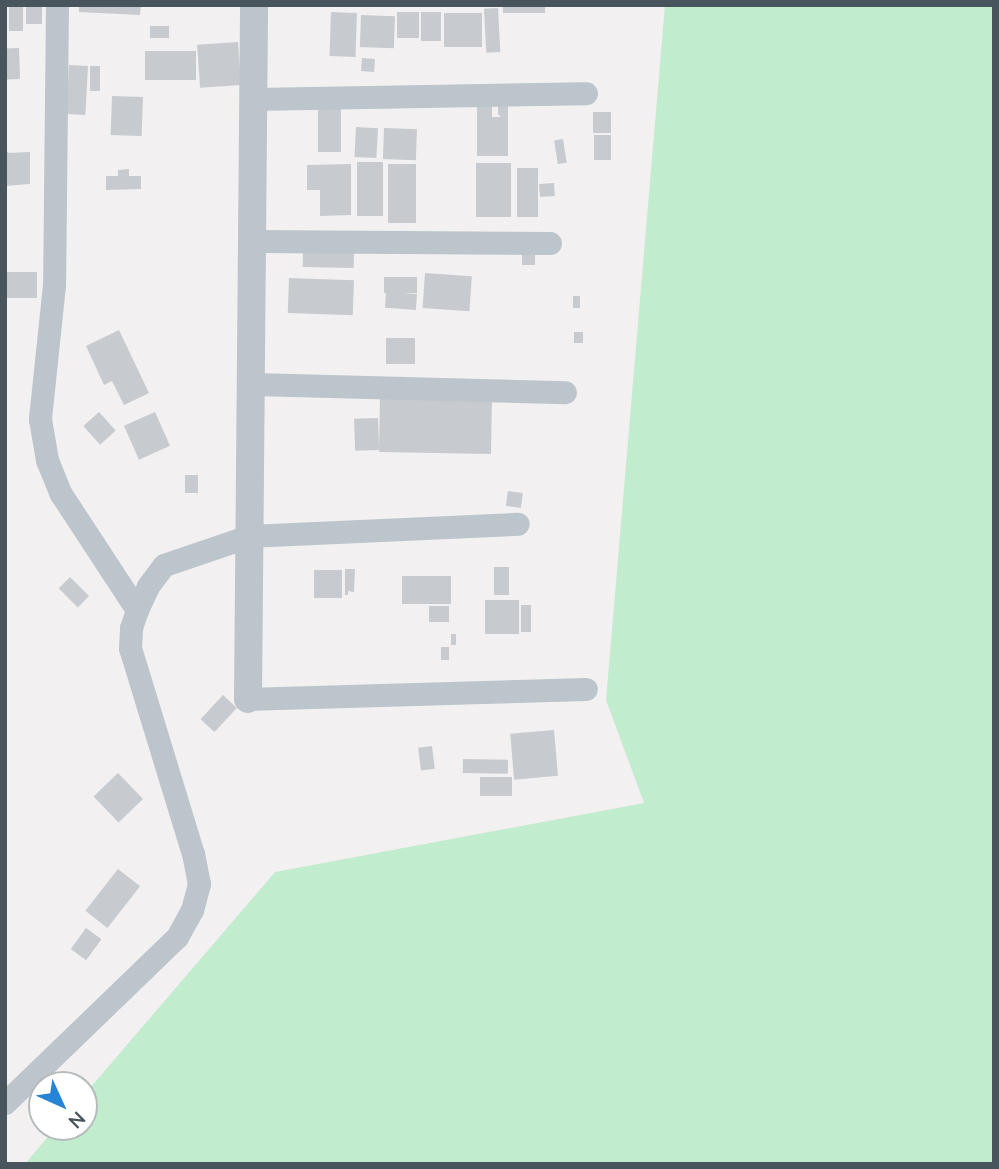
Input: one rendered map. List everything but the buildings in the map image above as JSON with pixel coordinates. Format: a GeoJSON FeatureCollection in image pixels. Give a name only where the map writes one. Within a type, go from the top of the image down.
{"type":"FeatureCollection","features":[{"type":"Feature","properties":{"kind":"street"},"geometry":{"type":"LineString","coordinates":[[57,5],[54,285],[40,419],[47,460],[61,494],[137,610]]}},
{"type":"Feature","properties":{"kind":"street"},"geometry":{"type":"LineString","coordinates":[[254,5],[248,699],[586,689]]}},
{"type":"Feature","properties":{"kind":"street"},"geometry":{"type":"LineString","coordinates":[[253,99],[586,93]]}},
{"type":"Feature","properties":{"kind":"street"},"geometry":{"type":"LineString","coordinates":[[252,241],[550,243]]}},
{"type":"Feature","properties":{"kind":"street"},"geometry":{"type":"LineString","coordinates":[[251,384],[565,392]]}},
{"type":"Feature","properties":{"kind":"street"},"geometry":{"type":"LineString","coordinates":[[5,1103],[177,937],[196,897],[199,884],[193,854],[130,648],[137,610],[148,586],[164,565],[249,536],[518,524]]}},
{"type":"Feature","properties":{"kind":"green space"},"geometry":{"type":"Polygon","coordinates":[[[665,5],[994,5],[994,1164],[25,1164],[44,1141],[98,1141],[98,1079],[275,872],[644,803],[606,700],[665,5]]]}}]}
